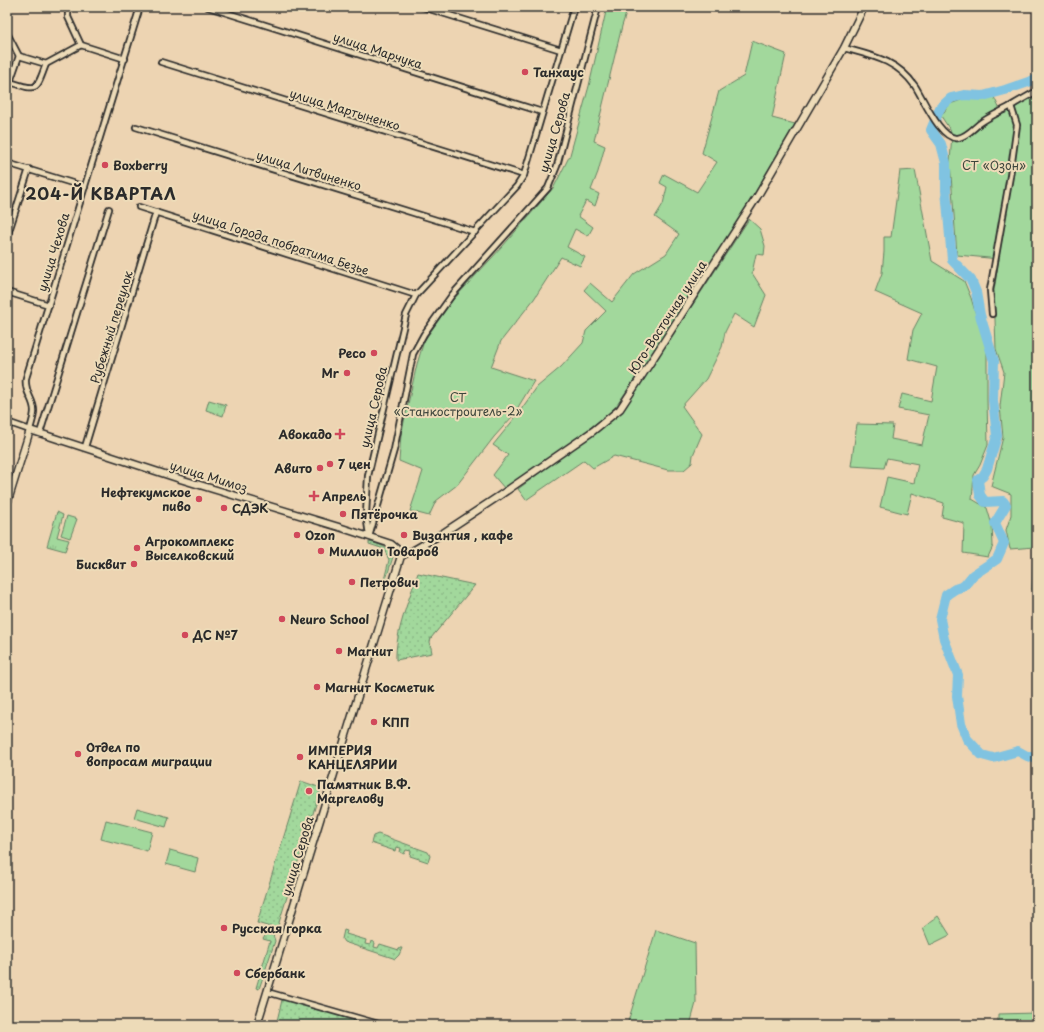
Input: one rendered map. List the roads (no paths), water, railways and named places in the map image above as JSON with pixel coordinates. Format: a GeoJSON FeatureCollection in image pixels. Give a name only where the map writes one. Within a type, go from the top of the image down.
{"type":"FeatureCollection","features":[{"type":"Feature","properties":{"kind":"street"},"geometry":{"type":"LineString","coordinates":[[68,7],[68,17],[81,45]]}},
{"type":"Feature","properties":{"kind":"street","name":"улица Чехова"},"geometry":{"type":"LineString","coordinates":[[7,504],[34,416],[34,410],[25,385],[26,378],[140,7]]}},
{"type":"Feature","properties":{"kind":"street","name":"улица Марчука"},"geometry":{"type":"LineString","coordinates":[[208,7],[542,112]]}},
{"type":"Feature","properties":{"kind":"street"},"geometry":{"type":"LineString","coordinates":[[423,7],[561,50]]}},
{"type":"Feature","properties":{"kind":"street","name":"улица Серова"},"geometry":{"type":"LineString","coordinates":[[369,537],[366,515],[368,476],[406,314],[416,295],[517,186],[524,175],[574,7]]}},
{"type":"Feature","properties":{"kind":"street","name":"улица Серова"},"geometry":{"type":"LineString","coordinates":[[369,537],[394,450],[413,354],[424,334],[452,295],[548,188],[557,166],[598,7]]}},
{"type":"Feature","properties":{"kind":"street","name":"Юго-Восточная улица"},"geometry":{"type":"LineString","coordinates":[[401,556],[431,540],[493,500],[593,431],[620,409],[757,197],[844,48],[864,7]]}},
{"type":"Feature","properties":{"kind":"street"},"geometry":{"type":"LineString","coordinates":[[7,33],[19,56],[46,64]]}},
{"type":"Feature","properties":{"kind":"street"},"geometry":{"type":"LineString","coordinates":[[19,56],[9,83],[28,88],[37,86],[40,82],[46,64],[81,45],[125,59]]}},
{"type":"Feature","properties":{"kind":"street"},"geometry":{"type":"LineString","coordinates":[[844,48],[883,59],[899,69],[914,85],[945,133],[953,137],[959,138],[965,135],[983,120],[1037,91]]}},
{"type":"Feature","properties":{"kind":"street","name":"улица Мартыненко"},"geometry":{"type":"LineString","coordinates":[[161,62],[524,175]]}},
{"type":"Feature","properties":{"kind":"street"},"geometry":{"type":"LineString","coordinates":[[992,314],[990,290],[1010,176],[1017,125],[1011,106]]}},
{"type":"Feature","properties":{"kind":"street","name":"улица Литвиненко"},"geometry":{"type":"LineString","coordinates":[[136,127],[475,232]]}},
{"type":"Feature","properties":{"kind":"street"},"geometry":{"type":"LineString","coordinates":[[7,163],[85,187]]}},
{"type":"Feature","properties":{"kind":"street"},"geometry":{"type":"LineString","coordinates":[[7,237],[28,169]]}},
{"type":"Feature","properties":{"kind":"street","name":"улица Города побратима Безье"},"geometry":{"type":"LineString","coordinates":[[139,207],[416,295]]}},
{"type":"Feature","properties":{"kind":"street"},"geometry":{"type":"LineString","coordinates":[[40,433],[109,209]]}},
{"type":"Feature","properties":{"kind":"street","name":"Рубежный переулок"},"geometry":{"type":"LineString","coordinates":[[85,448],[156,212]]}},
{"type":"Feature","properties":{"kind":"street"},"geometry":{"type":"LineString","coordinates":[[7,292],[49,305]]}},
{"type":"Feature","properties":{"kind":"street","name":"улица Мимоз"},"geometry":{"type":"LineString","coordinates":[[7,422],[180,479],[391,544],[397,549],[401,556]]}},
{"type":"Feature","properties":{"kind":"street","name":"улица Серова"},"geometry":{"type":"LineString","coordinates":[[257,1025],[401,556]]}},
{"type":"Feature","properties":{"kind":"street"},"geometry":{"type":"LineString","coordinates":[[267,992],[382,1025]]}},
{"type":"Feature","properties":{"kind":"waterway"},"geometry":{"type":"LineString","coordinates":[[1037,79],[983,96],[964,95],[951,98],[940,108],[931,130],[941,144],[946,163],[946,190],[952,260],[971,280],[976,292],[980,315],[994,361],[993,400],[997,436],[987,469],[983,476],[978,480],[980,495],[985,502],[1003,501],[1006,505],[995,523],[1004,543],[997,559],[973,575],[964,586],[955,589],[946,595],[940,619],[944,639],[958,675],[957,696],[961,724],[967,739],[982,755],[993,758],[1018,751],[1037,759]]}},
{"type":"Feature","properties":{"kind":"place","name":"Танхаус"},"geometry":{"type":"Point","coordinates":[525,72]}},
{"type":"Feature","properties":{"kind":"place","name":"Boxberry"},"geometry":{"type":"Point","coordinates":[105,165]}},
{"type":"Feature","properties":{"kind":"place","name":"Ресо"},"geometry":{"type":"Point","coordinates":[374,353]}},
{"type":"Feature","properties":{"kind":"place","name":"Mr"},"geometry":{"type":"Point","coordinates":[347,373]}},
{"type":"Feature","properties":{"kind":"place","name":"Авокадо"},"geometry":{"type":"Point","coordinates":[340,434]}},
{"type":"Feature","properties":{"kind":"place","name":"7 цен"},"geometry":{"type":"Point","coordinates":[330,464]}},
{"type":"Feature","properties":{"kind":"place","name":"Авито"},"geometry":{"type":"Point","coordinates":[320,468]}},
{"type":"Feature","properties":{"kind":"place","name":"Апрель"},"geometry":{"type":"Point","coordinates":[314,496]}},
{"type":"Feature","properties":{"kind":"place","name":"Нефтекумское пиво"},"geometry":{"type":"Point","coordinates":[199,499]}},
{"type":"Feature","properties":{"kind":"place","name":"СДЭК"},"geometry":{"type":"Point","coordinates":[224,508]}},
{"type":"Feature","properties":{"kind":"place","name":"Пятёрочка"},"geometry":{"type":"Point","coordinates":[343,514]}},
{"type":"Feature","properties":{"kind":"place","name":"Ozon"},"geometry":{"type":"Point","coordinates":[297,535]}},
{"type":"Feature","properties":{"kind":"place","name":"Византия , кафе"},"geometry":{"type":"Point","coordinates":[404,535]}},
{"type":"Feature","properties":{"kind":"place","name":"Агрокомплекс Выселковский"},"geometry":{"type":"Point","coordinates":[137,548]}},
{"type":"Feature","properties":{"kind":"place","name":"Миллион Товаров"},"geometry":{"type":"Point","coordinates":[321,551]}},
{"type":"Feature","properties":{"kind":"place","name":"Бисквит"},"geometry":{"type":"Point","coordinates":[134,564]}},
{"type":"Feature","properties":{"kind":"place","name":"Петрович"},"geometry":{"type":"Point","coordinates":[352,582]}},
{"type":"Feature","properties":{"kind":"place","name":"Neuro School"},"geometry":{"type":"Point","coordinates":[282,619]}},
{"type":"Feature","properties":{"kind":"place","name":"ДС №7"},"geometry":{"type":"Point","coordinates":[185,635]}},
{"type":"Feature","properties":{"kind":"place","name":"Магнит"},"geometry":{"type":"Point","coordinates":[339,651]}},
{"type":"Feature","properties":{"kind":"place","name":"Магнит Косметик"},"geometry":{"type":"Point","coordinates":[317,687]}},
{"type":"Feature","properties":{"kind":"place","name":"КПП"},"geometry":{"type":"Point","coordinates":[374,722]}},
{"type":"Feature","properties":{"kind":"place","name":"Отдел по вопросам миграции"},"geometry":{"type":"Point","coordinates":[78,754]}},
{"type":"Feature","properties":{"kind":"place","name":"ИМПЕРИЯ КАНЦЕЛЯРИИ"},"geometry":{"type":"Point","coordinates":[300,757]}},
{"type":"Feature","properties":{"kind":"place","name":"Памятник В.Ф. Маргелову"},"geometry":{"type":"Point","coordinates":[309,791]}},
{"type":"Feature","properties":{"kind":"place","name":"Русская горка"},"geometry":{"type":"Point","coordinates":[224,928]}},
{"type":"Feature","properties":{"kind":"place","name":"Сбербанк"},"geometry":{"type":"Point","coordinates":[237,973]}},
{"type":"Feature","properties":{"kind":"district","name":"204-Й КВАРТАЛ"},"geometry":{"type":"Point","coordinates":[101,193]}},
{"type":"Feature","properties":{"kind":"park label","name":"СТ «Озон»"},"geometry":{"type":"Point","coordinates":[994,165]}},
{"type":"Feature","properties":{"kind":"park label","name":"СТ «Станкостроитель-2»"},"geometry":{"type":"Point","coordinates":[458,404]}}]}
